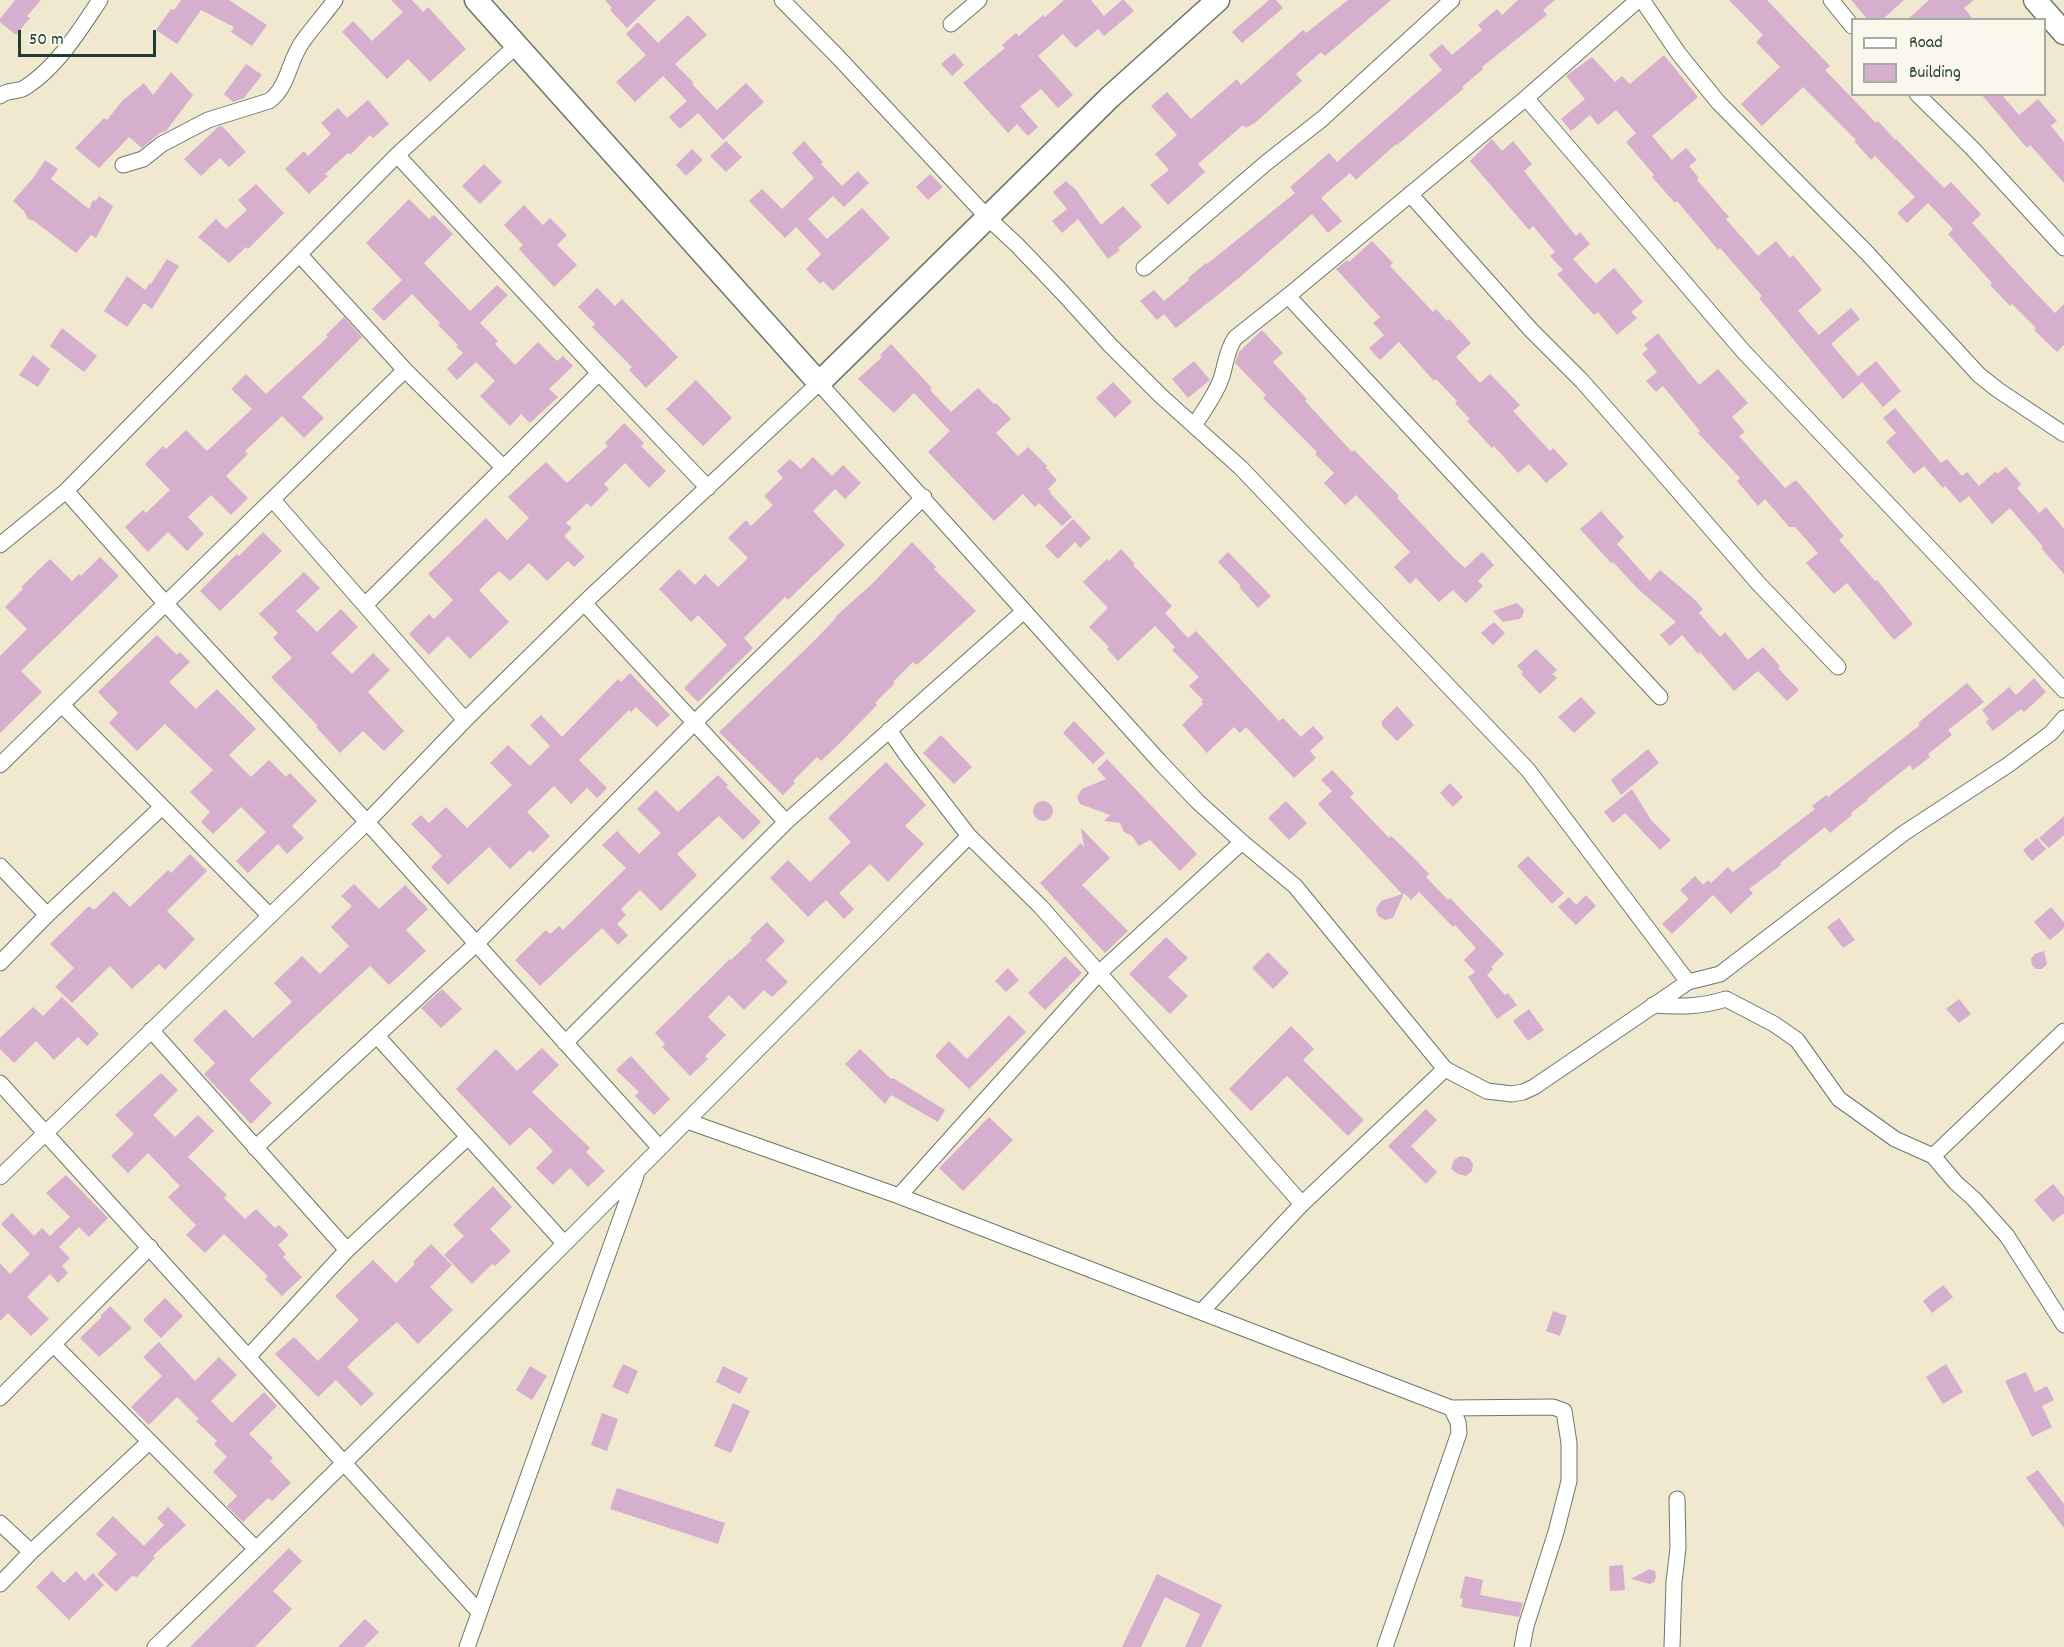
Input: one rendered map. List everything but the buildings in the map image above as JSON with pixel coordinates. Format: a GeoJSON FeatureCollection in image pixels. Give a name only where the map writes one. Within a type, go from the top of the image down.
{"type":"FeatureCollection","features":[{"type":"Feature","properties":{"kind":"street"},"geometry":{"type":"LineString","coordinates":[[0,96],[4,92],[25,89],[64,53],[100,0]]}},
{"type":"Feature","properties":{"kind":"street"},"geometry":{"type":"LineString","coordinates":[[123,165],[143,159],[162,144],[208,120],[269,101],[277,96],[284,84],[290,63],[302,41],[335,0]]}},
{"type":"Feature","properties":{"kind":"street"},"geometry":{"type":"LineString","coordinates":[[476,0],[1160,762],[1197,801],[1294,886],[1445,1069],[1487,1091],[1503,1094],[1523,1092],[1534,1087],[1688,982],[1720,974],[1904,833],[2008,765],[2051,733],[2064,718]]}},
{"type":"Feature","properties":{"kind":"street"},"geometry":{"type":"LineString","coordinates":[[782,0],[1110,345],[1240,468],[1528,770],[1688,982]]}},
{"type":"Feature","properties":{"kind":"street"},"geometry":{"type":"LineString","coordinates":[[951,24],[980,0]]}},
{"type":"Feature","properties":{"kind":"street"},"geometry":{"type":"LineString","coordinates":[[0,1177],[367,822],[465,720],[584,603],[819,382],[1110,97],[1218,0]]}},
{"type":"Feature","properties":{"kind":"street"},"geometry":{"type":"LineString","coordinates":[[1144,268],[1266,163],[1322,119],[1452,0]]}},
{"type":"Feature","properties":{"kind":"street"},"geometry":{"type":"LineString","coordinates":[[1194,426],[1215,391],[1229,347],[1235,338],[1526,98],[1638,0]]}},
{"type":"Feature","properties":{"kind":"street"},"geometry":{"type":"LineString","coordinates":[[1642,0],[1679,54],[1718,102],[1868,254],[1979,375],[2064,434]]}},
{"type":"Feature","properties":{"kind":"street"},"geometry":{"type":"LineString","coordinates":[[1831,0],[1851,25]]}},
{"type":"Feature","properties":{"kind":"street"},"geometry":{"type":"LineString","coordinates":[[2036,0],[2064,33]]}},
{"type":"Feature","properties":{"kind":"street"},"geometry":{"type":"LineString","coordinates":[[2,541],[66,491],[397,155],[516,46]]}},
{"type":"Feature","properties":{"kind":"street"},"geometry":{"type":"LineString","coordinates":[[1919,96],[1972,148],[2064,248]]}},
{"type":"Feature","properties":{"kind":"street"},"geometry":{"type":"LineString","coordinates":[[1526,98],[1743,351],[2064,690]]}},
{"type":"Feature","properties":{"kind":"street"},"geometry":{"type":"LineString","coordinates":[[397,155],[598,373],[708,488]]}},
{"type":"Feature","properties":{"kind":"street"},"geometry":{"type":"LineString","coordinates":[[1410,194],[1531,330],[1597,398],[1765,591],[1838,667]]}},
{"type":"Feature","properties":{"kind":"street"},"geometry":{"type":"LineString","coordinates":[[299,254],[405,370],[504,468]]}},
{"type":"Feature","properties":{"kind":"street"},"geometry":{"type":"LineString","coordinates":[[1288,296],[1660,697]]}},
{"type":"Feature","properties":{"kind":"street"},"geometry":{"type":"LineString","coordinates":[[0,765],[405,370]]}},
{"type":"Feature","properties":{"kind":"street"},"geometry":{"type":"LineString","coordinates":[[365,605],[598,373]]}},
{"type":"Feature","properties":{"kind":"street"},"geometry":{"type":"LineString","coordinates":[[66,491],[660,1148]]}},
{"type":"Feature","properties":{"kind":"street"},"geometry":{"type":"LineString","coordinates":[[255,1148],[476,944],[694,723],[924,497]]}},
{"type":"Feature","properties":{"kind":"street"},"geometry":{"type":"LineString","coordinates":[[273,500],[465,720]]}},
{"type":"Feature","properties":{"kind":"street"},"geometry":{"type":"LineString","coordinates":[[584,603],[786,822]]}},
{"type":"Feature","properties":{"kind":"street"},"geometry":{"type":"LineString","coordinates":[[565,1043],[786,822],[1023,612]]}},
{"type":"Feature","properties":{"kind":"street"},"geometry":{"type":"LineString","coordinates":[[62,705],[270,916]]}},
{"type":"Feature","properties":{"kind":"street"},"geometry":{"type":"LineString","coordinates":[[889,730],[969,836],[1041,907],[1302,1204]]}},
{"type":"Feature","properties":{"kind":"street"},"geometry":{"type":"LineString","coordinates":[[0,963],[47,915],[162,807]]}},
{"type":"Feature","properties":{"kind":"street"},"geometry":{"type":"LineString","coordinates":[[155,1647],[638,1170],[969,836]]}},
{"type":"Feature","properties":{"kind":"street"},"geometry":{"type":"LineString","coordinates":[[898,1196],[1099,973],[1242,842]]}},
{"type":"Feature","properties":{"kind":"street"},"geometry":{"type":"LineString","coordinates":[[0,866],[47,915]]}},
{"type":"Feature","properties":{"kind":"street"},"geometry":{"type":"LineString","coordinates":[[1720,974],[1726,999]]}},
{"type":"Feature","properties":{"kind":"street"},"geometry":{"type":"LineString","coordinates":[[1653,1005],[1680,1008],[1705,1006],[1726,999],[1774,1024],[1797,1040],[1839,1099],[1895,1139],[1933,1156],[1956,1183],[1974,1198],[2007,1236],[2064,1325]]}},
{"type":"Feature","properties":{"kind":"street"},"geometry":{"type":"LineString","coordinates":[[151,1030],[347,1250]]}},
{"type":"Feature","properties":{"kind":"street"},"geometry":{"type":"LineString","coordinates":[[1933,1156],[2064,1030]]}},
{"type":"Feature","properties":{"kind":"street"},"geometry":{"type":"LineString","coordinates":[[377,1036],[564,1243]]}},
{"type":"Feature","properties":{"kind":"street"},"geometry":{"type":"LineString","coordinates":[[1202,1311],[1302,1204],[1445,1069]]}},
{"type":"Feature","properties":{"kind":"street"},"geometry":{"type":"LineString","coordinates":[[0,1083],[479,1612]]}},
{"type":"Feature","properties":{"kind":"street"},"geometry":{"type":"LineString","coordinates":[[687,1121],[898,1196],[1451,1408],[1553,1407],[1564,1411],[1569,1443],[1569,1481],[1556,1532],[1526,1626],[1522,1647]]}},
{"type":"Feature","properties":{"kind":"street"},"geometry":{"type":"LineString","coordinates":[[249,1356],[347,1250],[468,1137]]}},
{"type":"Feature","properties":{"kind":"street"},"geometry":{"type":"LineString","coordinates":[[466,1647],[638,1170]]}},
{"type":"Feature","properties":{"kind":"street"},"geometry":{"type":"LineString","coordinates":[[0,1398],[150,1247]]}},
{"type":"Feature","properties":{"kind":"street"},"geometry":{"type":"LineString","coordinates":[[54,1346],[256,1549]]}},
{"type":"Feature","properties":{"kind":"street"},"geometry":{"type":"LineString","coordinates":[[1385,1647],[1459,1432],[1458,1422],[1451,1408]]}},
{"type":"Feature","properties":{"kind":"street"},"geometry":{"type":"LineString","coordinates":[[0,1584],[149,1442]]}},
{"type":"Feature","properties":{"kind":"street"},"geometry":{"type":"LineString","coordinates":[[1672,1647],[1674,1582],[1678,1548],[1677,1499]]}},
{"type":"Feature","properties":{"kind":"street"},"geometry":{"type":"LineString","coordinates":[[0,1523],[31,1552]]}}]}
